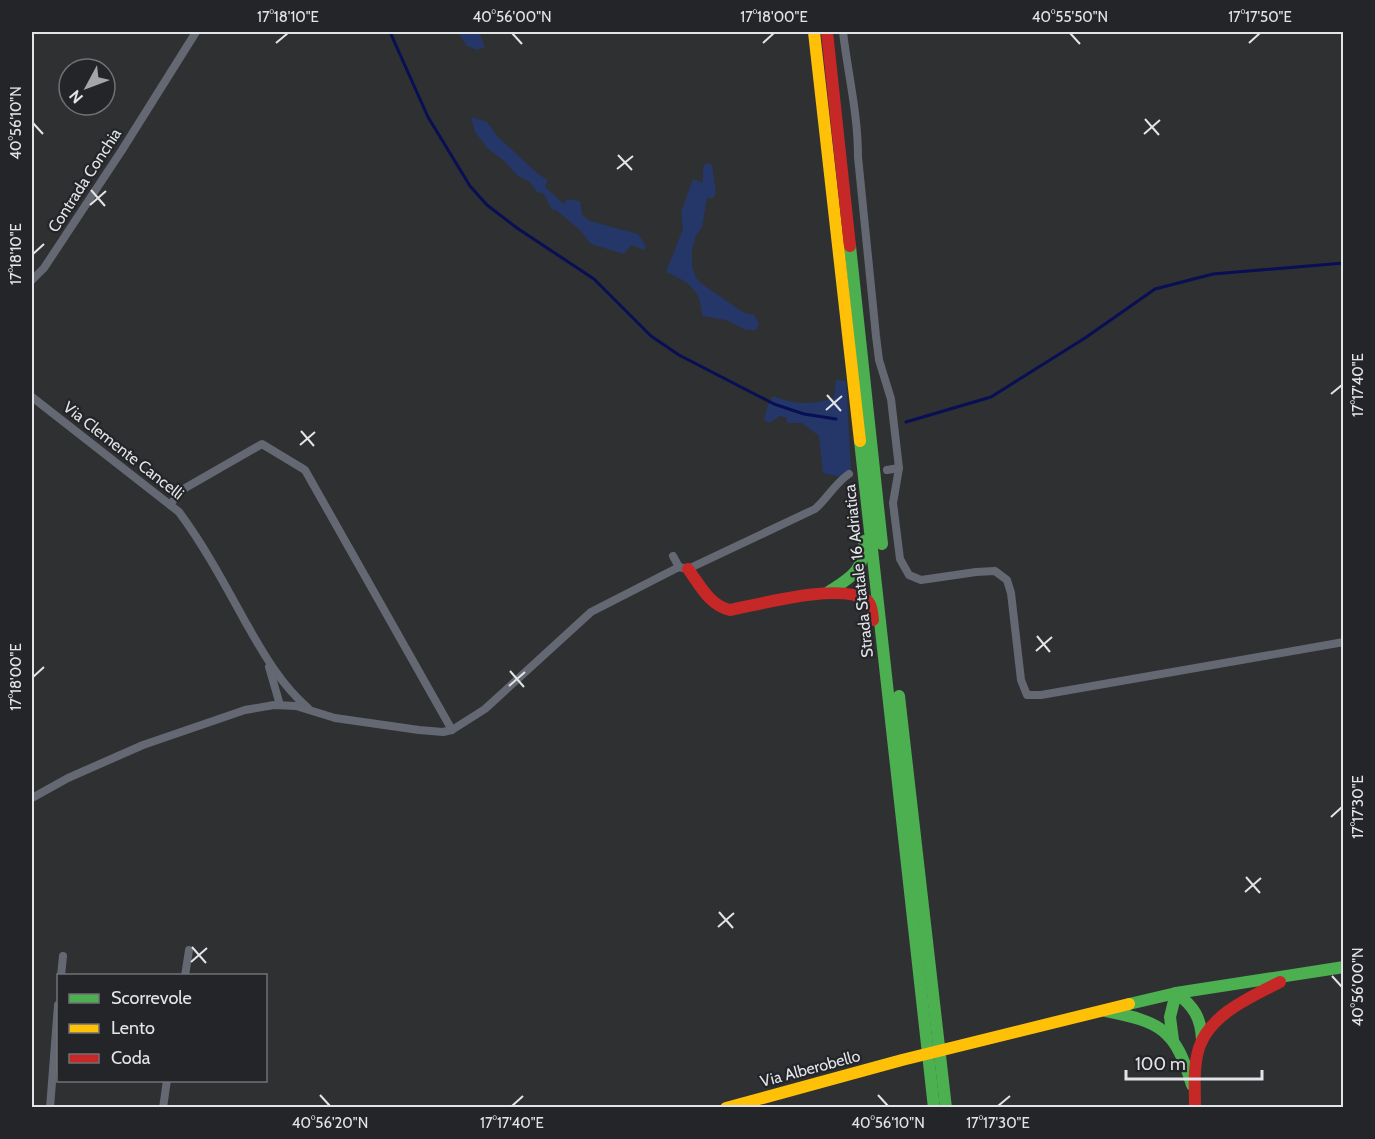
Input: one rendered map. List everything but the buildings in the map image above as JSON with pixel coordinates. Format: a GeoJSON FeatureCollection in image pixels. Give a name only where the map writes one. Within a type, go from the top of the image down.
{"type":"FeatureCollection","features":[{"type":"Feature","properties":{"kind":"main road","name":"Strada Statale 16 Adriatica"},"geometry":{"type":"LineString","coordinates":[[814,32],[934,1107]]}},
{"type":"Feature","properties":{"kind":"main road","name":"Strada Statale 16 Adriatica"},"geometry":{"type":"LineString","coordinates":[[827,32],[946,1107]]}},
{"type":"Feature","properties":{"kind":"main road"},"geometry":{"type":"LineString","coordinates":[[827,593],[848,579],[861,566],[865,555],[860,506],[865,478]]}},
{"type":"Feature","properties":{"kind":"main road"},"geometry":{"type":"LineString","coordinates":[[683,568],[714,604],[722,609],[730,610],[827,593],[865,598],[871,607],[880,691],[891,717]]}},
{"type":"Feature","properties":{"kind":"main road","name":"Via Alberobello"},"geometry":{"type":"LineString","coordinates":[[726,1107],[768,1102],[902,1060],[1176,993],[1344,967]]}},
{"type":"Feature","properties":{"kind":"main road"},"geometry":{"type":"LineString","coordinates":[[1202,1040],[1243,1000],[1291,976]]}},
{"type":"Feature","properties":{"kind":"main road"},"geometry":{"type":"LineString","coordinates":[[1195,1092],[1185,1062],[1173,1040],[1168,1020],[1176,993],[1189,1001],[1197,1011],[1201,1023],[1202,1040],[1196,1063],[1195,1107]]}},
{"type":"Feature","properties":{"kind":"main road"},"geometry":{"type":"LineString","coordinates":[[1105,1010],[1150,1022],[1173,1040]]}},
{"type":"Feature","properties":{"kind":"street","name":"Contrada Conchia"},"geometry":{"type":"LineString","coordinates":[[32,280],[44,268],[64,239],[196,32]]}},
{"type":"Feature","properties":{"kind":"street"},"geometry":{"type":"LineString","coordinates":[[843,32],[854,94],[858,157],[879,360],[891,399],[899,468],[893,503],[900,559],[909,575],[921,580],[995,571],[1007,580],[1011,593],[1020,680],[1027,695],[1041,695],[1344,642]]}},
{"type":"Feature","properties":{"kind":"street","name":"Via Clemente Cancelli"},"geometry":{"type":"LineString","coordinates":[[32,397],[179,512],[195,533],[264,655]]}},
{"type":"Feature","properties":{"kind":"street"},"geometry":{"type":"LineString","coordinates":[[170,505],[180,491],[262,444],[305,470],[452,730]]}},
{"type":"Feature","properties":{"kind":"street"},"geometry":{"type":"LineString","coordinates":[[887,470],[899,468]]}},
{"type":"Feature","properties":{"kind":"street"},"geometry":{"type":"LineString","coordinates":[[32,798],[68,778],[143,745],[245,710],[266,706],[297,706],[334,718],[419,730],[443,732],[452,730],[485,709],[591,612],[815,509],[826,500],[841,479],[849,474]]}},
{"type":"Feature","properties":{"kind":"street"},"geometry":{"type":"LineString","coordinates":[[673,556],[683,568]]}},
{"type":"Feature","properties":{"kind":"street"},"geometry":{"type":"LineString","coordinates":[[264,655],[283,705]]}},
{"type":"Feature","properties":{"kind":"street"},"geometry":{"type":"LineString","coordinates":[[264,655],[286,685],[310,710]]}},
{"type":"Feature","properties":{"kind":"street"},"geometry":{"type":"LineString","coordinates":[[266,706],[271,698],[274,682]]}},
{"type":"Feature","properties":{"kind":"street"},"geometry":{"type":"LineString","coordinates":[[283,705],[288,700],[286,685]]}},
{"type":"Feature","properties":{"kind":"street"},"geometry":{"type":"LineString","coordinates":[[185,974],[189,950]]}},
{"type":"Feature","properties":{"kind":"street"},"geometry":{"type":"LineString","coordinates":[[61,974],[63,956]]}},
{"type":"Feature","properties":{"kind":"street"},"geometry":{"type":"LineString","coordinates":[[50,1107],[57,1018]]}},
{"type":"Feature","properties":{"kind":"street"},"geometry":{"type":"LineString","coordinates":[[163,1107],[167,1082]]}},
{"type":"Feature","properties":{"kind":"shaded area"},"geometry":{"type":"Polygon","coordinates":[[[458,32],[479,32],[485,47],[477,50],[467,46],[458,32]]]}},
{"type":"Feature","properties":{"kind":"shaded area"},"geometry":{"type":"Polygon","coordinates":[[[471,117],[487,122],[498,137],[538,174],[548,180],[545,187],[564,204],[567,199],[580,201],[582,215],[590,221],[638,234],[646,246],[644,250],[631,245],[624,254],[591,244],[579,229],[556,210],[552,210],[544,194],[537,192],[530,182],[518,176],[503,160],[488,149],[475,132],[471,117]]]}},
{"type":"Feature","properties":{"kind":"shaded area"},"geometry":{"type":"Polygon","coordinates":[[[707,163],[712,165],[716,193],[713,198],[707,198],[702,227],[692,249],[692,266],[696,278],[702,284],[744,313],[754,315],[759,323],[756,330],[746,330],[726,320],[702,316],[699,300],[692,288],[681,279],[666,272],[683,229],[681,212],[693,179],[703,183],[703,167],[707,163]]]}},
{"type":"Feature","properties":{"kind":"shaded area"},"geometry":{"type":"Polygon","coordinates":[[[836,380],[846,381],[851,471],[841,477],[823,473],[819,436],[802,423],[787,423],[787,418],[780,416],[769,423],[764,420],[773,396],[789,401],[811,403],[834,398],[836,380]]]}},
{"type":"Feature","properties":{"kind":"waterway"},"geometry":{"type":"LineString","coordinates":[[390,32],[428,117],[470,186],[487,205],[517,228],[594,279],[651,336],[679,355],[774,404],[804,414],[836,419]]}},
{"type":"Feature","properties":{"kind":"waterway"},"geometry":{"type":"LineString","coordinates":[[906,422],[991,397],[1085,338],[1155,289],[1213,274],[1344,263]]}},
{"type":"Feature","properties":{"kind":"traffic: fast"},"geometry":{"type":"LineString","coordinates":[[850,246],[882,544]]}},
{"type":"Feature","properties":{"kind":"traffic: fast"},"geometry":{"type":"LineString","coordinates":[[860,441],[934,1108]]}},
{"type":"Feature","properties":{"kind":"traffic: fast"},"geometry":{"type":"LineString","coordinates":[[827,593],[855,573],[862,560],[864,541]]}},
{"type":"Feature","properties":{"kind":"traffic: fast"},"geometry":{"type":"LineString","coordinates":[[899,696],[946,1108]]}},
{"type":"Feature","properties":{"kind":"traffic: fast"},"geometry":{"type":"LineString","coordinates":[[1129,1004],[1176,993],[1344,967]]}},
{"type":"Feature","properties":{"kind":"traffic: fast"},"geometry":{"type":"LineString","coordinates":[[1173,1040],[1170,1017],[1176,993],[1188,1003],[1195,1013],[1200,1025],[1202,1040]]}},
{"type":"Feature","properties":{"kind":"traffic: fast"},"geometry":{"type":"LineString","coordinates":[[1106,1011],[1140,1019],[1163,1031],[1179,1051],[1192,1085]]}},
{"type":"Feature","properties":{"kind":"traffic: slow"},"geometry":{"type":"LineString","coordinates":[[814,32],[860,441]]}},
{"type":"Feature","properties":{"kind":"traffic: slow"},"geometry":{"type":"LineString","coordinates":[[726,1108],[902,1060],[1129,1004]]}},
{"type":"Feature","properties":{"kind":"traffic: jam"},"geometry":{"type":"LineString","coordinates":[[827,32],[850,246]]}},
{"type":"Feature","properties":{"kind":"traffic: jam"},"geometry":{"type":"LineString","coordinates":[[688,569],[716,604],[730,610],[799,596],[837,593],[865,599],[872,611],[873,620]]}},
{"type":"Feature","properties":{"kind":"traffic: jam"},"geometry":{"type":"LineString","coordinates":[[1195,1108],[1196,1063],[1204,1036],[1212,1025],[1233,1008],[1280,982]]}}]}
